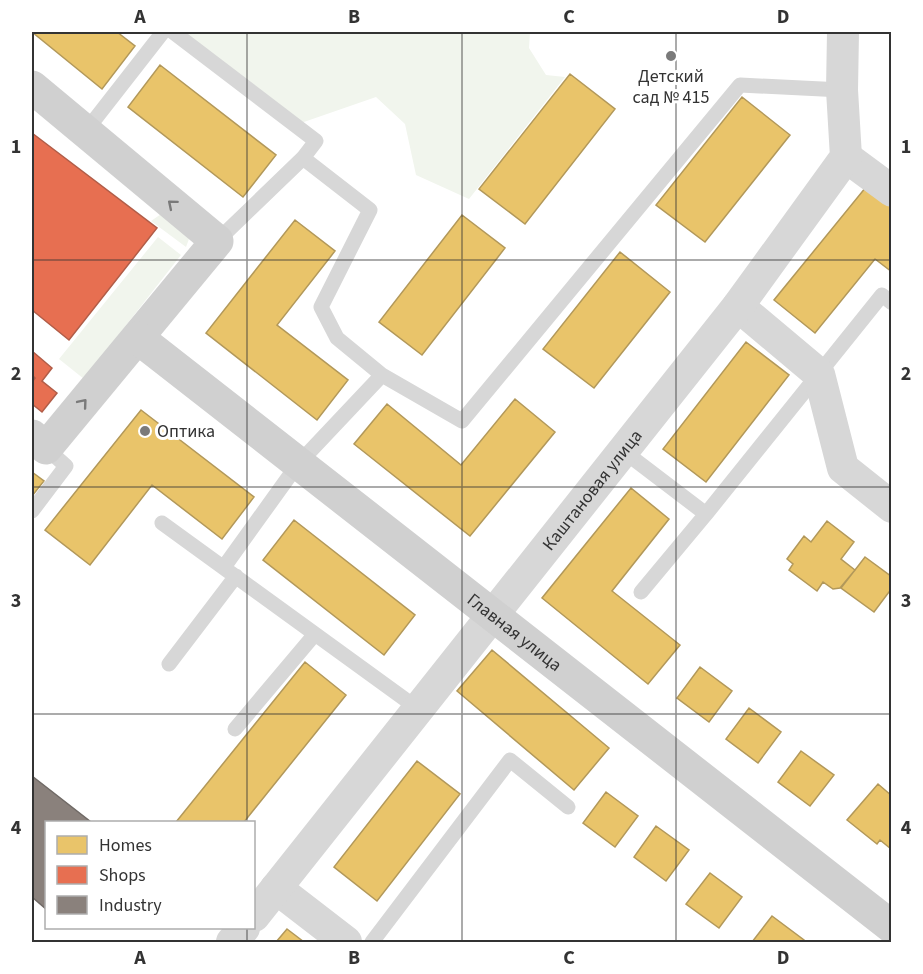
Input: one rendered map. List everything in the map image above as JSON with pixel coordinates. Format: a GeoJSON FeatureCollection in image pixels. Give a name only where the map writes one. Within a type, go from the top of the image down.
{"type":"FeatureCollection","features":[{"type":"Feature","properties":{"kind":"street"},"geometry":{"type":"LineString","coordinates":[[843,32],[842,90],[846,157],[891,191]]}},
{"type":"Feature","properties":{"kind":"street"},"geometry":{"type":"LineString","coordinates":[[32,87],[217,241],[138,338],[39,442]]}},
{"type":"Feature","properties":{"kind":"street","name":"Каштановая улица"},"geometry":{"type":"LineString","coordinates":[[255,915],[490,615],[738,306],[846,157]]}},
{"type":"Feature","properties":{"kind":"street"},"geometry":{"type":"LineString","coordinates":[[738,306],[819,374],[843,468],[891,507]]}},
{"type":"Feature","properties":{"kind":"street","name":"Главная улица"},"geometry":{"type":"LineString","coordinates":[[138,338],[891,927]]}},
{"type":"Feature","properties":{"kind":"street"},"geometry":{"type":"LineString","coordinates":[[276,888],[346,942]]}},
{"type":"Feature","properties":{"kind":"street"},"geometry":{"type":"LineString","coordinates":[[232,942],[242,929]]}},
{"type":"Feature","properties":{"kind":"lane"},"geometry":{"type":"LineString","coordinates":[[85,132],[163,32]]}},
{"type":"Feature","properties":{"kind":"lane"},"geometry":{"type":"LineString","coordinates":[[173,32],[316,141],[303,158],[217,241]]}},
{"type":"Feature","properties":{"kind":"lane"},"geometry":{"type":"LineString","coordinates":[[303,158],[370,210],[321,307],[337,338],[382,375],[462,421],[740,85],[842,90]]}},
{"type":"Feature","properties":{"kind":"lane"},"geometry":{"type":"LineString","coordinates":[[641,592],[882,295],[891,303]]}},
{"type":"Feature","properties":{"kind":"lane"},"geometry":{"type":"LineString","coordinates":[[169,664],[298,464],[382,375]]}},
{"type":"Feature","properties":{"kind":"lane"},"geometry":{"type":"LineString","coordinates":[[32,511],[66,466],[39,442]]}},
{"type":"Feature","properties":{"kind":"lane"},"geometry":{"type":"LineString","coordinates":[[622,450],[706,514]]}},
{"type":"Feature","properties":{"kind":"lane"},"geometry":{"type":"LineString","coordinates":[[162,522],[417,708]]}},
{"type":"Feature","properties":{"kind":"lane"},"geometry":{"type":"LineString","coordinates":[[235,729],[315,634]]}},
{"type":"Feature","properties":{"kind":"lane"},"geometry":{"type":"LineString","coordinates":[[372,942],[510,760],[568,807]]}},
{"type":"Feature","properties":{"kind":"shaded area"},"geometry":{"type":"Polygon","coordinates":[[[183,32],[530,32],[529,48],[546,75],[565,77],[469,199],[416,175],[405,124],[376,97],[301,123],[183,32]]]}},
{"type":"Feature","properties":{"kind":"shaded area"},"geometry":{"type":"Polygon","coordinates":[[[164,212],[189,239],[186,247],[151,221],[164,212]]]}},
{"type":"Feature","properties":{"kind":"shaded area"},"geometry":{"type":"Polygon","coordinates":[[[158,237],[181,255],[84,379],[59,359],[158,237]]]}},
{"type":"Feature","properties":{"kind":"building: Homes"},"geometry":{"type":"Polygon","coordinates":[[[32,32],[117,32],[135,46],[102,89],[32,32]]]}},
{"type":"Feature","properties":{"kind":"building: Homes"},"geometry":{"type":"Polygon","coordinates":[[[160,65],[276,155],[243,197],[128,107],[160,65]]]}},
{"type":"Feature","properties":{"kind":"building: Homes"},"geometry":{"type":"Polygon","coordinates":[[[570,74],[615,109],[525,224],[479,189],[570,74]]]}},
{"type":"Feature","properties":{"kind":"building: Homes"},"geometry":{"type":"Polygon","coordinates":[[[742,97],[790,135],[705,242],[656,205],[742,97]]]}},
{"type":"Feature","properties":{"kind":"building: Homes"},"geometry":{"type":"Polygon","coordinates":[[[866,187],[892,207],[892,272],[875,259],[815,333],[774,300],[866,187]]]}},
{"type":"Feature","properties":{"kind":"building: Homes"},"geometry":{"type":"Polygon","coordinates":[[[462,215],[505,248],[422,355],[379,322],[462,215]]]}},
{"type":"Feature","properties":{"kind":"building: Homes"},"geometry":{"type":"Polygon","coordinates":[[[295,220],[335,251],[277,325],[348,380],[317,420],[206,333],[295,220]]]}},
{"type":"Feature","properties":{"kind":"building: Homes"},"geometry":{"type":"Polygon","coordinates":[[[620,252],[670,292],[594,388],[543,349],[620,252]]]}},
{"type":"Feature","properties":{"kind":"building: Homes"},"geometry":{"type":"Polygon","coordinates":[[[746,342],[789,375],[706,482],[663,449],[746,342]]]}},
{"type":"Feature","properties":{"kind":"building: Homes"},"geometry":{"type":"Polygon","coordinates":[[[515,399],[555,432],[470,536],[354,444],[387,404],[461,465],[515,399]]]}},
{"type":"Feature","properties":{"kind":"building: Homes"},"geometry":{"type":"Polygon","coordinates":[[[141,410],[254,497],[222,539],[152,485],[90,565],[45,530],[141,410]]]}},
{"type":"Feature","properties":{"kind":"building: Homes"},"geometry":{"type":"Polygon","coordinates":[[[32,472],[44,481],[32,496],[32,472]]]}},
{"type":"Feature","properties":{"kind":"building: Homes"},"geometry":{"type":"Polygon","coordinates":[[[631,488],[669,519],[612,591],[680,645],[648,684],[542,598],[631,488]]]}},
{"type":"Feature","properties":{"kind":"building: Homes"},"geometry":{"type":"Polygon","coordinates":[[[294,520],[415,615],[384,655],[263,560],[294,520]]]}},
{"type":"Feature","properties":{"kind":"building: Homes"},"geometry":{"type":"Polygon","coordinates":[[[827,521],[854,542],[841,559],[855,570],[840,588],[833,589],[823,582],[817,591],[789,570],[793,564],[787,559],[804,536],[811,542],[827,521]]]}},
{"type":"Feature","properties":{"kind":"building: Homes"},"geometry":{"type":"Polygon","coordinates":[[[865,557],[892,577],[892,588],[874,612],[841,588],[865,557]]]}},
{"type":"Feature","properties":{"kind":"building: Homes"},"geometry":{"type":"Polygon","coordinates":[[[492,650],[609,748],[574,790],[457,691],[492,650]]]}},
{"type":"Feature","properties":{"kind":"building: Homes"},"geometry":{"type":"Polygon","coordinates":[[[305,662],[346,695],[245,821],[177,821],[305,662]]]}},
{"type":"Feature","properties":{"kind":"building: Homes"},"geometry":{"type":"Polygon","coordinates":[[[700,667],[732,691],[709,722],[677,698],[700,667]]]}},
{"type":"Feature","properties":{"kind":"building: Homes"},"geometry":{"type":"Polygon","coordinates":[[[749,708],[781,732],[758,763],[726,739],[749,708]]]}},
{"type":"Feature","properties":{"kind":"building: Homes"},"geometry":{"type":"Polygon","coordinates":[[[801,751],[834,775],[810,806],[778,782],[801,751]]]}},
{"type":"Feature","properties":{"kind":"building: Homes"},"geometry":{"type":"Polygon","coordinates":[[[417,761],[460,794],[377,901],[334,867],[417,761]]]}},
{"type":"Feature","properties":{"kind":"building: Homes"},"geometry":{"type":"Polygon","coordinates":[[[878,784],[892,796],[891,849],[880,840],[877,844],[847,820],[878,784]]]}},
{"type":"Feature","properties":{"kind":"building: Homes"},"geometry":{"type":"Polygon","coordinates":[[[606,792],[638,816],[615,847],[583,823],[606,792]]]}},
{"type":"Feature","properties":{"kind":"building: Homes"},"geometry":{"type":"Polygon","coordinates":[[[656,826],[689,850],[666,881],[634,857],[656,826]]]}},
{"type":"Feature","properties":{"kind":"building: Homes"},"geometry":{"type":"Polygon","coordinates":[[[710,873],[742,897],[719,928],[686,904],[710,873]]]}},
{"type":"Feature","properties":{"kind":"building: Homes"},"geometry":{"type":"Polygon","coordinates":[[[772,916],[804,940],[803,942],[752,942],[772,916]]]}},
{"type":"Feature","properties":{"kind":"building: Homes"},"geometry":{"type":"Polygon","coordinates":[[[287,929],[304,942],[276,942],[287,929]]]}},
{"type":"Feature","properties":{"kind":"building: Shops"},"geometry":{"type":"Polygon","coordinates":[[[32,133],[157,228],[69,340],[32,310],[32,133]]]}},
{"type":"Feature","properties":{"kind":"building: Shops"},"geometry":{"type":"Polygon","coordinates":[[[32,351],[52,368],[42,381],[57,393],[42,412],[32,404],[32,382],[35,378],[32,375],[32,351]]]}},
{"type":"Feature","properties":{"kind":"building: Industry"},"geometry":{"type":"Polygon","coordinates":[[[32,776],[90,821],[45,821],[45,908],[32,897],[32,776]]]}},
{"type":"Feature","properties":{"kind":"place","name":"Детский сад № 415"},"geometry":{"type":"Point","coordinates":[671,56]}},
{"type":"Feature","properties":{"kind":"place","name":"Оптика"},"geometry":{"type":"Point","coordinates":[145,431]}}]}
